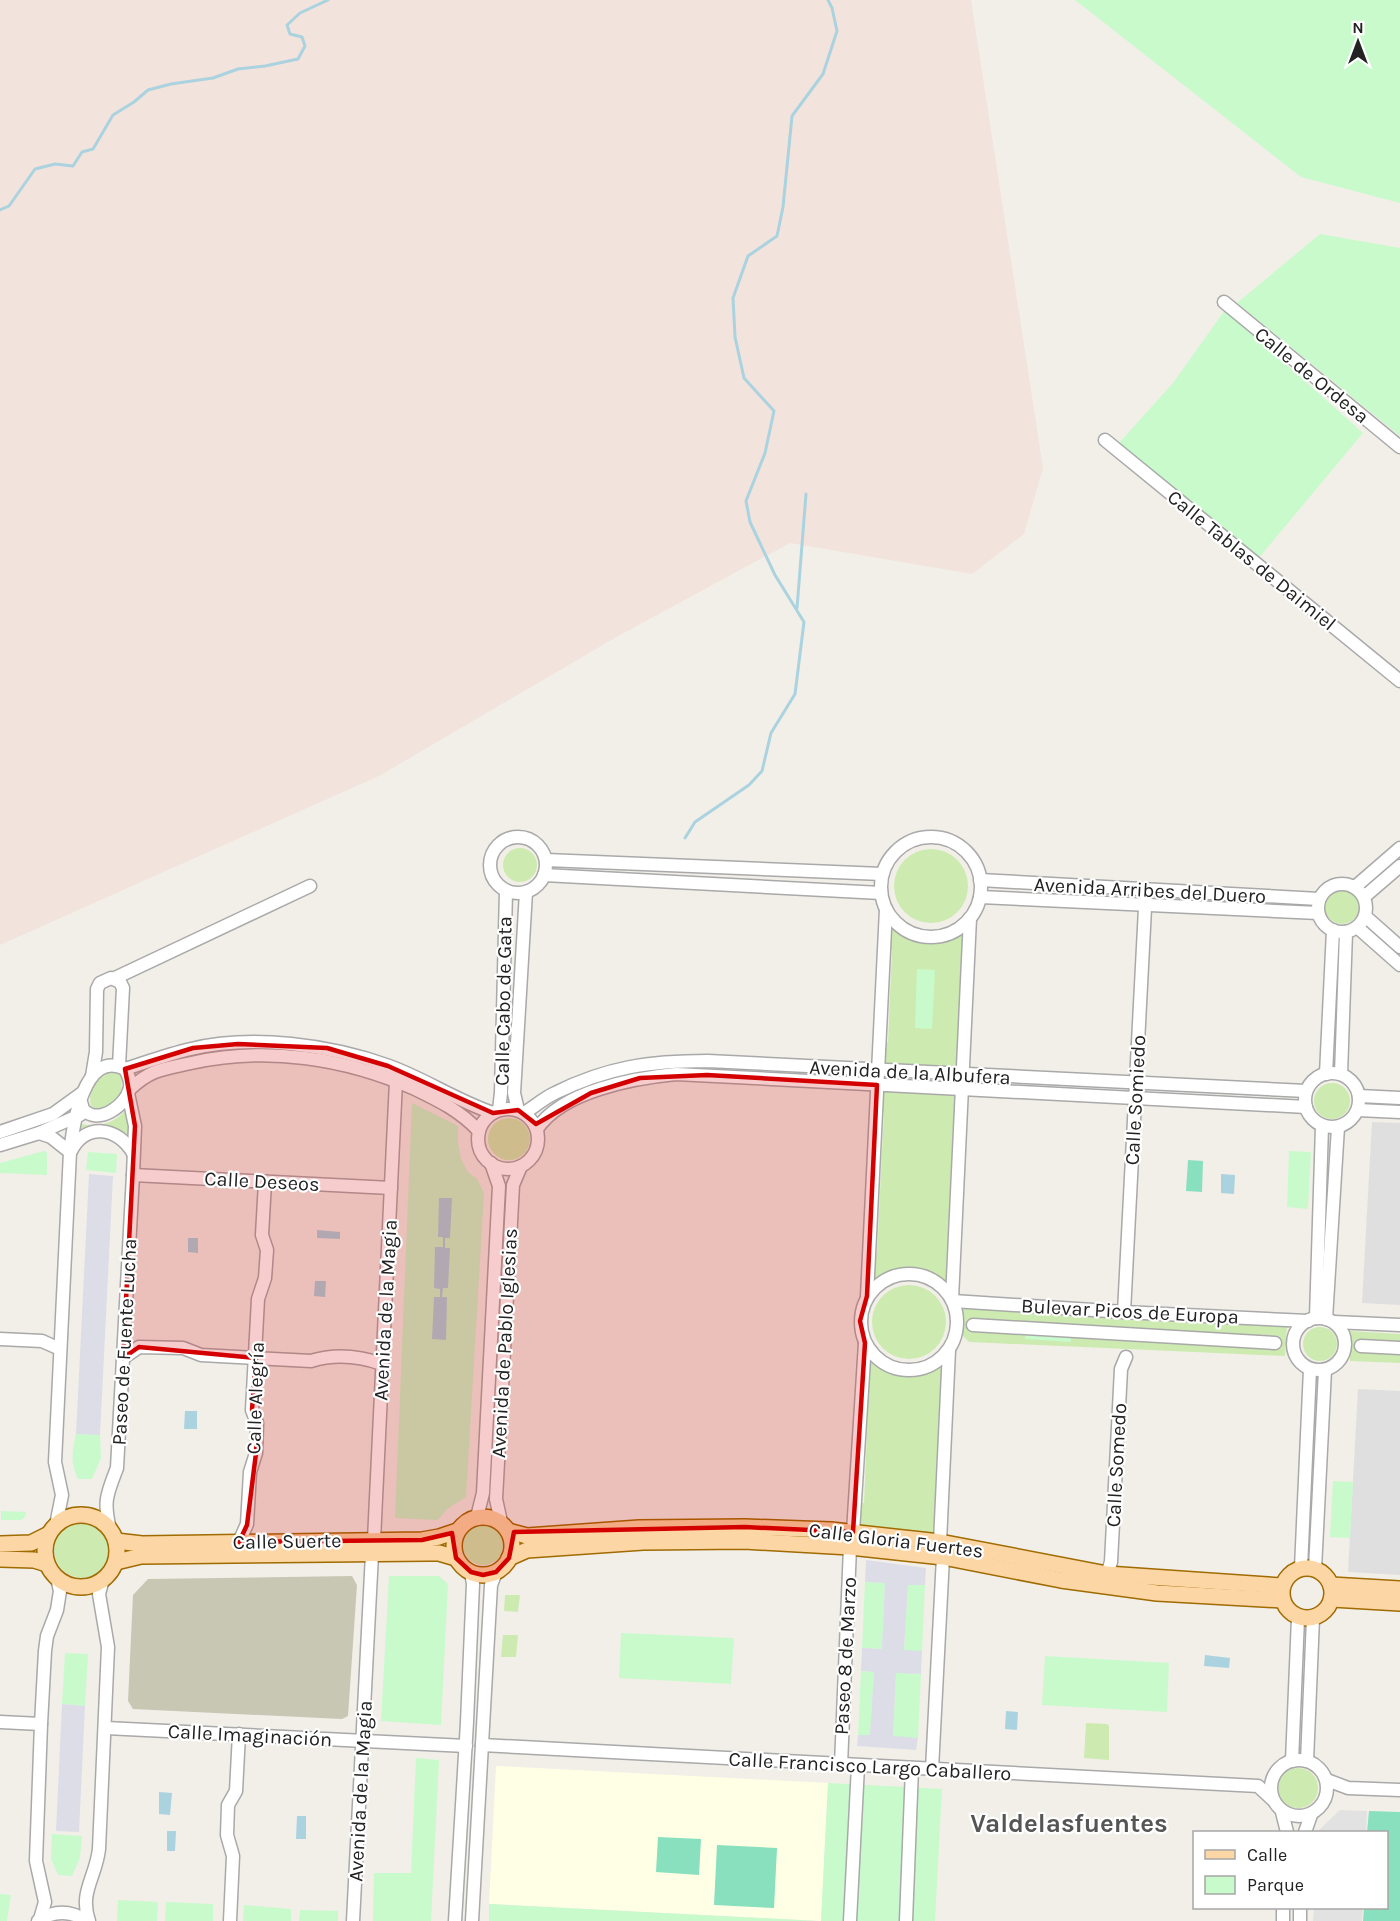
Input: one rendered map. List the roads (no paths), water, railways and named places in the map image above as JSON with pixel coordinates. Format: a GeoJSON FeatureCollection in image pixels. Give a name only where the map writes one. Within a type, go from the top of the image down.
{"type":"FeatureCollection","features":[{"type":"Feature","properties":{"kind":"main road"},"geometry":{"type":"LineString","coordinates":[[0,1544],[31,1543],[69,1517],[84,1515],[99,1519],[113,1535],[118,1552],[111,1572],[103,1579],[88,1586],[72,1586],[57,1578],[47,1564],[45,1551],[52,1529]]}},
{"type":"Feature","properties":{"kind":"main road"},"geometry":{"type":"LineString","coordinates":[[486,1516],[505,1527],[512,1544],[509,1558],[496,1572],[483,1575],[471,1572],[464,1568],[456,1558],[454,1544],[457,1531],[466,1521],[486,1516]]}},
{"type":"Feature","properties":{"kind":"main road","name":"Calle Gloria Fuertes"},"geometry":{"type":"LineString","coordinates":[[505,1527],[527,1536],[639,1528],[766,1527],[1282,1593]]}},
{"type":"Feature","properties":{"kind":"main road","name":"Calle Suerte"},"geometry":{"type":"LineString","coordinates":[[116,1562],[141,1556],[373,1547],[439,1537],[457,1531]]}},
{"type":"Feature","properties":{"kind":"main road","name":"Calle Suerte"},"geometry":{"type":"LineString","coordinates":[[113,1535],[142,1544],[239,1542],[373,1547],[439,1553],[456,1558]]}},
{"type":"Feature","properties":{"kind":"main road","name":"Calle Gloria Fuertes"},"geometry":{"type":"LineString","coordinates":[[509,1558],[527,1550],[643,1542],[852,1539]]}},
{"type":"Feature","properties":{"kind":"main road","name":"Calle Gloria Fuertes"},"geometry":{"type":"LineString","coordinates":[[941,1549],[1061,1580],[1145,1592],[1282,1593]]}},
{"type":"Feature","properties":{"kind":"main road"},"geometry":{"type":"LineString","coordinates":[[0,1559],[34,1560],[47,1564]]}},
{"type":"Feature","properties":{"kind":"main road"},"geometry":{"type":"LineString","coordinates":[[1308,1569],[1326,1576],[1332,1592],[1324,1613],[1305,1618],[1282,1593],[1288,1576],[1308,1569]]}},
{"type":"Feature","properties":{"kind":"main road"},"geometry":{"type":"LineString","coordinates":[[1332,1592],[1400,1589]]}},
{"type":"Feature","properties":{"kind":"main road"},"geometry":{"type":"LineString","coordinates":[[1332,1592],[1400,1603]]}},
{"type":"Feature","properties":{"kind":"street","name":"Calle de Ordesa"},"geometry":{"type":"LineString","coordinates":[[1224,302],[1400,447]]}},
{"type":"Feature","properties":{"kind":"street","name":"Calle Tablas de Daimiel"},"geometry":{"type":"LineString","coordinates":[[1105,440],[1400,681]]}},
{"type":"Feature","properties":{"kind":"street"},"geometry":{"type":"LineString","coordinates":[[519,837],[528,839],[542,851],[546,860],[544,875],[540,883],[526,892],[506,891],[498,885],[490,868],[494,850],[509,839],[519,837]]}},
{"type":"Feature","properties":{"kind":"street"},"geometry":{"type":"LineString","coordinates":[[867,1296],[889,1277],[918,1274],[931,1278],[943,1287],[956,1310],[957,1324],[949,1350],[939,1360],[926,1367],[898,1369],[884,1363],[873,1354],[865,1342],[860,1321],[867,1296],[886,909],[881,893],[882,874],[889,858],[901,846],[917,839],[934,837],[951,841],[965,850],[975,864],[981,880],[980,897],[970,918],[952,1300]]}},
{"type":"Feature","properties":{"kind":"street"},"geometry":{"type":"LineString","coordinates":[[1360,892],[1400,848]]}},
{"type":"Feature","properties":{"kind":"street"},"geometry":{"type":"LineString","coordinates":[[546,860],[882,874]]}},
{"type":"Feature","properties":{"kind":"street"},"geometry":{"type":"LineString","coordinates":[[1360,892],[1400,866]]}},
{"type":"Feature","properties":{"kind":"street"},"geometry":{"type":"LineString","coordinates":[[544,875],[881,893]]}},
{"type":"Feature","properties":{"kind":"street","name":"Avenida Arribes del Duero"},"geometry":{"type":"LineString","coordinates":[[981,880],[1319,899]]}},
{"type":"Feature","properties":{"kind":"street"},"geometry":{"type":"LineString","coordinates":[[1365,916],[1366,903],[1360,892],[1349,884],[1334,884],[1327,888],[1319,899],[1318,914],[1326,927],[1345,930],[1400,966]]}},
{"type":"Feature","properties":{"kind":"street"},"geometry":{"type":"LineString","coordinates":[[52,1529],[62,1495],[54,1462],[70,1152],[81,1106],[92,1076],[96,1052],[97,989],[105,979],[115,978],[310,886]]}},
{"type":"Feature","properties":{"kind":"street","name":"Calle Somiedo"},"geometry":{"type":"LineString","coordinates":[[1124,1312],[1146,889]]}},
{"type":"Feature","properties":{"kind":"street","name":"Calle Cabo de Gata"},"geometry":{"type":"LineString","coordinates":[[496,1112],[501,1093],[506,891]]}},
{"type":"Feature","properties":{"kind":"street","name":"Calle Cabo de Gata"},"geometry":{"type":"LineString","coordinates":[[521,1112],[514,1093],[526,892]]}},
{"type":"Feature","properties":{"kind":"street","name":"Avenida Arribes del Duero"},"geometry":{"type":"LineString","coordinates":[[980,897],[1318,914]]}},
{"type":"Feature","properties":{"kind":"street"},"geometry":{"type":"LineString","coordinates":[[886,909],[896,922],[909,932],[926,936],[942,935],[957,929],[970,918]]}},
{"type":"Feature","properties":{"kind":"street"},"geometry":{"type":"LineString","coordinates":[[1326,1074],[1345,930],[1365,916]]}},
{"type":"Feature","properties":{"kind":"street"},"geometry":{"type":"LineString","coordinates":[[1365,916],[1400,947]]}},
{"type":"Feature","properties":{"kind":"street"},"geometry":{"type":"LineString","coordinates":[[1341,1074],[1345,930]]}},
{"type":"Feature","properties":{"kind":"street"},"geometry":{"type":"LineString","coordinates":[[115,978],[123,988],[122,1067],[130,1081],[129,1091]]}},
{"type":"Feature","properties":{"kind":"street"},"geometry":{"type":"LineString","coordinates":[[92,1076],[101,1068],[122,1067],[193,1048],[238,1044],[288,1044],[327,1048],[388,1066],[429,1082],[477,1108],[496,1112],[508,1109],[521,1112],[537,1129],[537,1146],[534,1154],[521,1166],[501,1168],[492,1163],[480,1149],[479,1131],[482,1124],[496,1112]]}},
{"type":"Feature","properties":{"kind":"street"},"geometry":{"type":"LineString","coordinates":[[0,1132],[53,1113],[81,1106],[98,1115],[110,1112],[124,1100],[129,1091],[145,1075],[208,1059],[251,1055],[326,1060],[385,1076],[436,1099],[465,1116],[479,1131]]}},
{"type":"Feature","properties":{"kind":"street","name":"Avenida de la Albufera"},"geometry":{"type":"LineString","coordinates":[[521,1112],[552,1094],[589,1077],[639,1064],[708,1061],[1306,1091]]}},
{"type":"Feature","properties":{"kind":"street","name":"Avenida de la Albufera"},"geometry":{"type":"LineString","coordinates":[[537,1129],[543,1119],[565,1105],[591,1093],[640,1078],[676,1074],[1306,1107]]}},
{"type":"Feature","properties":{"kind":"street"},"geometry":{"type":"LineString","coordinates":[[1326,1074],[1341,1074],[1353,1083],[1359,1096],[1358,1110],[1353,1118],[1338,1127],[1322,1126],[1309,1115],[1306,1107],[1306,1091],[1311,1083],[1326,1074]]}},
{"type":"Feature","properties":{"kind":"street","name":"Avenida de la Magia"},"geometry":{"type":"LineString","coordinates":[[353,1921],[396,1081]]}},
{"type":"Feature","properties":{"kind":"street","name":"Paseo de Fuente Lucha"},"geometry":{"type":"LineString","coordinates":[[113,1535],[106,1511],[106,1498],[117,1468],[135,1126],[129,1091]]}},
{"type":"Feature","properties":{"kind":"street"},"geometry":{"type":"LineString","coordinates":[[1359,1096],[1400,1098]]}},
{"type":"Feature","properties":{"kind":"street"},"geometry":{"type":"LineString","coordinates":[[0,1145],[39,1133],[81,1106]]}},
{"type":"Feature","properties":{"kind":"street"},"geometry":{"type":"LineString","coordinates":[[1358,1110],[1400,1112]]}},
{"type":"Feature","properties":{"kind":"street"},"geometry":{"type":"LineString","coordinates":[[1321,1320],[1322,1126]]}},
{"type":"Feature","properties":{"kind":"street"},"geometry":{"type":"LineString","coordinates":[[1321,1320],[1338,1127]]}},
{"type":"Feature","properties":{"kind":"street"},"geometry":{"type":"LineString","coordinates":[[70,1152],[80,1139],[102,1131],[117,1135],[124,1140],[133,1153]]}},
{"type":"Feature","properties":{"kind":"street"},"geometry":{"type":"LineString","coordinates":[[39,1133],[51,1137],[70,1152]]}},
{"type":"Feature","properties":{"kind":"street","name":"Avenida de Pablo Iglesias"},"geometry":{"type":"LineString","coordinates":[[477,1517],[483,1493],[499,1186],[492,1163]]}},
{"type":"Feature","properties":{"kind":"street","name":"Avenida de Pablo Iglesias"},"geometry":{"type":"LineString","coordinates":[[505,1527],[496,1499],[513,1185],[521,1166]]}},
{"type":"Feature","properties":{"kind":"street","name":"Calle Deseos"},"geometry":{"type":"LineString","coordinates":[[133,1175],[391,1188]]}},
{"type":"Feature","properties":{"kind":"street","name":"Calle Alegría"},"geometry":{"type":"LineString","coordinates":[[239,1542],[248,1524],[250,1472],[256,1454],[257,1423],[252,1410],[258,1299],[265,1278],[267,1250],[262,1235],[265,1182]]}},
{"type":"Feature","properties":{"kind":"street","name":"Bulevar Picos de Europa"},"geometry":{"type":"LineString","coordinates":[[952,1300],[1124,1312],[1400,1325]]}},
{"type":"Feature","properties":{"kind":"street"},"geometry":{"type":"LineString","coordinates":[[1321,1320],[1344,1334],[1344,1354],[1334,1367],[1325,1370],[1310,1369],[1303,1365],[1295,1354],[1293,1342],[1297,1330],[1321,1320]]}},
{"type":"Feature","properties":{"kind":"street","name":"Bulevar Picos de Europa"},"geometry":{"type":"LineString","coordinates":[[973,1325],[1275,1342]]}},
{"type":"Feature","properties":{"kind":"street"},"geometry":{"type":"LineString","coordinates":[[0,1339],[42,1341],[60,1349]]}},
{"type":"Feature","properties":{"kind":"street","name":"Paseo 8 de Marzo"},"geometry":{"type":"LineString","coordinates":[[841,1765],[852,1539],[865,1342]]}},
{"type":"Feature","properties":{"kind":"street"},"geometry":{"type":"LineString","coordinates":[[1361,1346],[1400,1348]]}},
{"type":"Feature","properties":{"kind":"street"},"geometry":{"type":"LineString","coordinates":[[123,1358],[139,1347],[183,1348],[201,1355],[311,1361],[326,1356],[365,1358],[382,1365]]}},
{"type":"Feature","properties":{"kind":"street"},"geometry":{"type":"LineString","coordinates":[[932,1769],[949,1350]]}},
{"type":"Feature","properties":{"kind":"street","name":"Calle Somedo"},"geometry":{"type":"LineString","coordinates":[[1112,1571],[1121,1356]]}},
{"type":"Feature","properties":{"kind":"street"},"geometry":{"type":"LineString","coordinates":[[1308,1569],[1310,1369]]}},
{"type":"Feature","properties":{"kind":"street"},"geometry":{"type":"LineString","coordinates":[[1308,1569],[1325,1370]]}},
{"type":"Feature","properties":{"kind":"street"},"geometry":{"type":"LineString","coordinates":[[455,1921],[466,1746],[471,1572]]}},
{"type":"Feature","properties":{"kind":"street"},"geometry":{"type":"LineString","coordinates":[[472,1921],[491,1585],[496,1572]]}},
{"type":"Feature","properties":{"kind":"street"},"geometry":{"type":"LineString","coordinates":[[39,1920],[45,1902],[36,1861],[41,1724],[47,1636],[57,1610],[60,1592],[57,1578]]}},
{"type":"Feature","properties":{"kind":"street"},"geometry":{"type":"LineString","coordinates":[[88,1921],[84,1908],[86,1892],[98,1864],[105,1728],[108,1647],[99,1594],[103,1579]]}},
{"type":"Feature","properties":{"kind":"street"},"geometry":{"type":"LineString","coordinates":[[1292,1761],[1305,1618]]}},
{"type":"Feature","properties":{"kind":"street"},"geometry":{"type":"LineString","coordinates":[[1305,1618],[1307,1761]]}},
{"type":"Feature","properties":{"kind":"street"},"geometry":{"type":"LineString","coordinates":[[0,1722],[41,1724]]}},
{"type":"Feature","properties":{"kind":"street","name":"Calle Imaginación"},"geometry":{"type":"LineString","coordinates":[[105,1728],[466,1746]]}},
{"type":"Feature","properties":{"kind":"street"},"geometry":{"type":"LineString","coordinates":[[230,1921],[233,1856],[226,1835],[228,1805],[236,1791],[239,1734]]}},
{"type":"Feature","properties":{"kind":"street","name":"Calle Francisco Largo Caballero"},"geometry":{"type":"LineString","coordinates":[[483,1745],[1258,1786]]}},
{"type":"Feature","properties":{"kind":"street"},"geometry":{"type":"LineString","coordinates":[[1282,1812],[1296,1817],[1311,1815],[1319,1809],[1328,1791],[1327,1780],[1318,1767],[1307,1761],[1292,1761],[1283,1765],[1258,1786],[1282,1812],[1287,1831]]}},
{"type":"Feature","properties":{"kind":"street"},"geometry":{"type":"LineString","coordinates":[[850,1921],[858,1766]]}},
{"type":"Feature","properties":{"kind":"street"},"geometry":{"type":"LineString","coordinates":[[906,1921],[912,1768]]}},
{"type":"Feature","properties":{"kind":"street"},"geometry":{"type":"LineString","coordinates":[[1272,1799],[1271,1786],[1275,1773]]}},
{"type":"Feature","properties":{"kind":"street"},"geometry":{"type":"LineString","coordinates":[[1327,1780],[1348,1788],[1400,1790]]}},
{"type":"Feature","properties":{"kind":"street"},"geometry":{"type":"LineString","coordinates":[[1325,1801],[1348,1788]]}},
{"type":"Feature","properties":{"kind":"street"},"geometry":{"type":"LineString","coordinates":[[1306,1831],[1311,1815]]}},
{"type":"Feature","properties":{"kind":"street"},"geometry":{"type":"LineString","coordinates":[[39,1920],[51,1914],[64,1912],[78,1915],[88,1921]]}},
{"type":"Feature","properties":{"kind":"water"},"geometry":{"type":"Polygon","coordinates":[[[1221,1174],[1235,1175],[1234,1194],[1221,1193],[1221,1174]]]}},
{"type":"Feature","properties":{"kind":"water"},"geometry":{"type":"Polygon","coordinates":[[[439,1198],[452,1198],[450,1238],[445,1238],[445,1248],[450,1248],[448,1288],[443,1288],[442,1297],[447,1297],[446,1340],[432,1339],[434,1297],[440,1297],[440,1289],[434,1288],[435,1247],[443,1247],[443,1237],[438,1237],[439,1198]]]}},
{"type":"Feature","properties":{"kind":"water"},"geometry":{"type":"Polygon","coordinates":[[[317,1230],[340,1232],[340,1239],[317,1238],[317,1230]]]}},
{"type":"Feature","properties":{"kind":"water"},"geometry":{"type":"Polygon","coordinates":[[[188,1238],[198,1238],[198,1253],[188,1252],[188,1238]]]}},
{"type":"Feature","properties":{"kind":"water"},"geometry":{"type":"Polygon","coordinates":[[[315,1281],[326,1281],[325,1297],[314,1296],[315,1281]]]}},
{"type":"Feature","properties":{"kind":"water"},"geometry":{"type":"Polygon","coordinates":[[[185,1411],[197,1411],[197,1429],[184,1429],[185,1411]]]}},
{"type":"Feature","properties":{"kind":"water"},"geometry":{"type":"Polygon","coordinates":[[[1205,1655],[1230,1658],[1229,1668],[1204,1666],[1205,1655]]]}},
{"type":"Feature","properties":{"kind":"water"},"geometry":{"type":"Polygon","coordinates":[[[1006,1711],[1018,1712],[1017,1730],[1005,1729],[1006,1711]]]}},
{"type":"Feature","properties":{"kind":"water"},"geometry":{"type":"Polygon","coordinates":[[[159,1792],[172,1793],[170,1815],[159,1814],[159,1792]]]}},
{"type":"Feature","properties":{"kind":"water"},"geometry":{"type":"Polygon","coordinates":[[[297,1816],[306,1816],[306,1839],[296,1839],[297,1816]]]}},
{"type":"Feature","properties":{"kind":"water"},"geometry":{"type":"Polygon","coordinates":[[[167,1831],[176,1831],[175,1851],[167,1851],[167,1831]]]}},
{"type":"Feature","properties":{"kind":"waterway"},"geometry":{"type":"LineString","coordinates":[[0,210],[9,206],[35,169],[55,164],[73,166],[82,152],[93,149],[113,115],[148,90],[213,78],[238,69],[298,59],[305,46],[302,37],[290,34],[287,25],[300,13],[328,0]]}},
{"type":"Feature","properties":{"kind":"waterway"},"geometry":{"type":"LineString","coordinates":[[685,838],[695,822],[749,785],[762,771],[771,733],[795,694],[804,622],[775,575],[750,522],[746,501],[765,453],[774,411],[744,378],[735,337],[733,298],[748,256],[777,236],[783,207],[792,116],[823,74],[837,31],[828,0]]}},
{"type":"Feature","properties":{"kind":"waterway"},"geometry":{"type":"LineString","coordinates":[[797,608],[806,494]]}},
{"type":"Feature","properties":{"kind":"district","name":"Valdelasfuentes"},"geometry":{"type":"Point","coordinates":[1069,1823]}}]}
